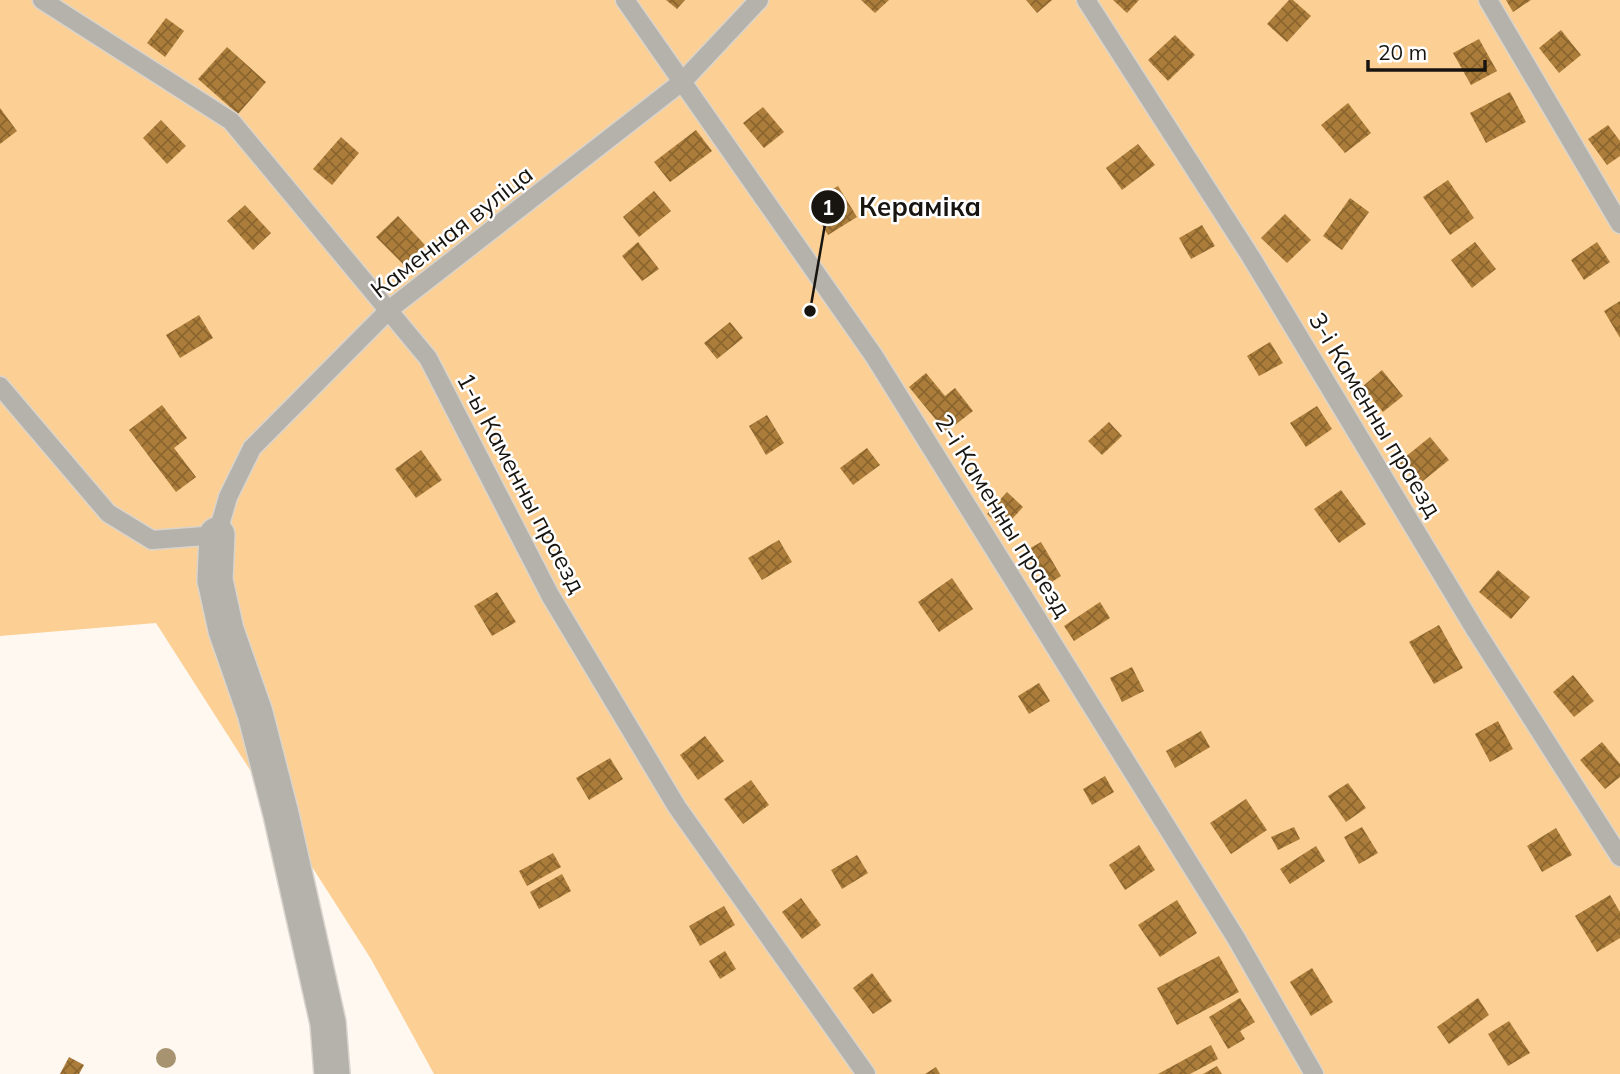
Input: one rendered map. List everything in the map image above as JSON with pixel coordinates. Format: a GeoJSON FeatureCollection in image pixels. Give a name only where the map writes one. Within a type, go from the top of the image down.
{"type":"FeatureCollection","features":[{"type":"Feature","properties":{"kind":"street"},"geometry":{"type":"LineString","coordinates":[[217,535],[215,580],[226,629],[255,713],[284,826],[328,1023],[332,1074]]}},
{"type":"Feature","properties":{"kind":"lane","name":"1-ы Каменны праезд"},"geometry":{"type":"LineString","coordinates":[[42,0],[231,121],[428,358],[550,595],[677,807],[866,1074]]}},
{"type":"Feature","properties":{"kind":"lane","name":"2-і Каменны праезд"},"geometry":{"type":"LineString","coordinates":[[625,0],[874,356],[1236,938],[1314,1074]]}},
{"type":"Feature","properties":{"kind":"lane","name":"Каменная вуліца"},"geometry":{"type":"LineString","coordinates":[[217,535],[228,497],[252,448],[390,310],[683,81],[759,0]]}},
{"type":"Feature","properties":{"kind":"lane","name":"3-і Каменны праезд"},"geometry":{"type":"LineString","coordinates":[[1086,0],[1251,257],[1476,631],[1620,857]]}},
{"type":"Feature","properties":{"kind":"lane"},"geometry":{"type":"LineString","coordinates":[[1488,0],[1620,224]]}},
{"type":"Feature","properties":{"kind":"lane"},"geometry":{"type":"LineString","coordinates":[[0,386],[108,513],[152,540],[217,535]]}},
{"type":"Feature","properties":{"kind":"shaded area"},"geometry":{"type":"Polygon","coordinates":[[[0,0],[1620,0],[1620,1074],[434,1074],[371,959],[156,623],[0,636],[0,0]]]}},
{"type":"Feature","properties":{"kind":"building"},"geometry":{"type":"Polygon","coordinates":[[[666,0],[685,0],[677,9],[666,0]]]}},
{"type":"Feature","properties":{"kind":"building"},"geometry":{"type":"Polygon","coordinates":[[[861,0],[889,0],[875,13],[861,0]]]}},
{"type":"Feature","properties":{"kind":"building"},"geometry":{"type":"Polygon","coordinates":[[[1026,0],[1052,0],[1037,13],[1026,0]]]}},
{"type":"Feature","properties":{"kind":"building"},"geometry":{"type":"Polygon","coordinates":[[[1113,0],[1139,0],[1127,13],[1113,0]]]}},
{"type":"Feature","properties":{"kind":"building"},"geometry":{"type":"Polygon","coordinates":[[[1289,0],[1293,0],[1311,16],[1287,42],[1267,24],[1289,0]]]}},
{"type":"Feature","properties":{"kind":"building"},"geometry":{"type":"Polygon","coordinates":[[[1506,0],[1531,0],[1513,12],[1506,0]]]}},
{"type":"Feature","properties":{"kind":"building"},"geometry":{"type":"Polygon","coordinates":[[[166,18],[184,31],[165,57],[147,43],[166,18]]]}},
{"type":"Feature","properties":{"kind":"building"},"geometry":{"type":"Polygon","coordinates":[[[1561,30],[1581,55],[1559,73],[1539,48],[1561,30]]]}},
{"type":"Feature","properties":{"kind":"building"},"geometry":{"type":"Polygon","coordinates":[[[1175,35],[1195,55],[1168,81],[1148,60],[1175,35]]]}},
{"type":"Feature","properties":{"kind":"building"},"geometry":{"type":"Polygon","coordinates":[[[1479,39],[1497,71],[1471,85],[1453,53],[1479,39]]]}},
{"type":"Feature","properties":{"kind":"building"},"geometry":{"type":"Polygon","coordinates":[[[227,47],[266,82],[238,114],[198,79],[227,47]]]}},
{"type":"Feature","properties":{"kind":"building"},"geometry":{"type":"Polygon","coordinates":[[[1510,92],[1526,122],[1486,143],[1470,113],[1510,92]]]}},
{"type":"Feature","properties":{"kind":"building"},"geometry":{"type":"Polygon","coordinates":[[[1348,103],[1371,133],[1345,153],[1321,125],[1348,103]]]}},
{"type":"Feature","properties":{"kind":"building"},"geometry":{"type":"Polygon","coordinates":[[[763,107],[784,132],[764,148],[743,123],[763,107]]]}},
{"type":"Feature","properties":{"kind":"building"},"geometry":{"type":"Polygon","coordinates":[[[0,108],[17,131],[0,144],[0,108]]]}},
{"type":"Feature","properties":{"kind":"building"},"geometry":{"type":"Polygon","coordinates":[[[161,120],[186,146],[167,164],[143,138],[161,120]]]}},
{"type":"Feature","properties":{"kind":"building"},"geometry":{"type":"Polygon","coordinates":[[[1608,125],[1620,141],[1620,156],[1607,165],[1588,139],[1608,125]]]}},
{"type":"Feature","properties":{"kind":"building"},"geometry":{"type":"Polygon","coordinates":[[[696,130],[712,151],[670,182],[654,162],[696,130]]]}},
{"type":"Feature","properties":{"kind":"building"},"geometry":{"type":"Polygon","coordinates":[[[341,137],[359,153],[332,185],[313,169],[341,137]]]}},
{"type":"Feature","properties":{"kind":"building"},"geometry":{"type":"Polygon","coordinates":[[[1138,144],[1155,165],[1122,190],[1106,168],[1138,144]]]}},
{"type":"Feature","properties":{"kind":"building"},"geometry":{"type":"Polygon","coordinates":[[[1448,180],[1474,218],[1450,235],[1423,197],[1448,180]]]}},
{"type":"Feature","properties":{"kind":"building"},"geometry":{"type":"Polygon","coordinates":[[[838,186],[857,217],[828,235],[809,204],[838,186]]]}},
{"type":"Feature","properties":{"kind":"building"},"geometry":{"type":"Polygon","coordinates":[[[654,191],[671,211],[639,237],[623,217],[654,191]]]}},
{"type":"Feature","properties":{"kind":"building"},"geometry":{"type":"Polygon","coordinates":[[[1350,198],[1369,212],[1342,250],[1323,236],[1350,198]]]}},
{"type":"Feature","properties":{"kind":"building"},"geometry":{"type":"Polygon","coordinates":[[[245,205],[271,233],[253,250],[227,221],[245,205]]]}},
{"type":"Feature","properties":{"kind":"building"},"geometry":{"type":"Polygon","coordinates":[[[1285,214],[1311,240],[1287,263],[1261,238],[1285,214]]]}},
{"type":"Feature","properties":{"kind":"building"},"geometry":{"type":"Polygon","coordinates":[[[398,216],[425,245],[404,265],[376,237],[398,216]]]}},
{"type":"Feature","properties":{"kind":"building"},"geometry":{"type":"Polygon","coordinates":[[[1202,225],[1215,246],[1191,259],[1179,238],[1202,225]]]}},
{"type":"Feature","properties":{"kind":"building"},"geometry":{"type":"Polygon","coordinates":[[[638,242],[659,269],[642,281],[622,256],[638,242]]]}},
{"type":"Feature","properties":{"kind":"building"},"geometry":{"type":"Polygon","coordinates":[[[1475,242],[1496,269],[1472,288],[1451,260],[1475,242]]]}},
{"type":"Feature","properties":{"kind":"building"},"geometry":{"type":"Polygon","coordinates":[[[1597,242],[1610,262],[1584,280],[1571,260],[1597,242]]]}},
{"type":"Feature","properties":{"kind":"building"},"geometry":{"type":"Polygon","coordinates":[[[1620,301],[1620,338],[1604,311],[1620,301]]]}},
{"type":"Feature","properties":{"kind":"building"},"geometry":{"type":"Polygon","coordinates":[[[199,315],[213,338],[180,358],[166,335],[199,315]]]}},
{"type":"Feature","properties":{"kind":"building"},"geometry":{"type":"Polygon","coordinates":[[[730,322],[743,338],[717,359],[704,343],[730,322]]]}},
{"type":"Feature","properties":{"kind":"building"},"geometry":{"type":"Polygon","coordinates":[[[1270,342],[1283,363],[1259,376],[1247,356],[1270,342]]]}},
{"type":"Feature","properties":{"kind":"building"},"geometry":{"type":"Polygon","coordinates":[[[1382,370],[1403,396],[1383,412],[1362,387],[1382,370]]]}},
{"type":"Feature","properties":{"kind":"building"},"geometry":{"type":"Polygon","coordinates":[[[926,373],[945,396],[955,388],[973,411],[946,432],[909,387],[926,373]]]}},
{"type":"Feature","properties":{"kind":"building"},"geometry":{"type":"Polygon","coordinates":[[[162,405],[187,438],[174,448],[196,477],[176,492],[129,430],[162,405]]]}},
{"type":"Feature","properties":{"kind":"building"},"geometry":{"type":"Polygon","coordinates":[[[1317,406],[1332,429],[1306,447],[1290,423],[1317,406]]]}},
{"type":"Feature","properties":{"kind":"building"},"geometry":{"type":"Polygon","coordinates":[[[767,415],[784,443],[766,455],[749,426],[767,415]]]}},
{"type":"Feature","properties":{"kind":"building"},"geometry":{"type":"Polygon","coordinates":[[[1109,422],[1122,436],[1102,455],[1088,441],[1109,422]]]}},
{"type":"Feature","properties":{"kind":"building"},"geometry":{"type":"Polygon","coordinates":[[[1430,437],[1449,460],[1418,485],[1399,462],[1430,437]]]}},
{"type":"Feature","properties":{"kind":"building"},"geometry":{"type":"Polygon","coordinates":[[[867,448],[880,465],[853,485],[840,468],[867,448]]]}},
{"type":"Feature","properties":{"kind":"building"},"geometry":{"type":"Polygon","coordinates":[[[421,450],[442,480],[416,498],[395,469],[421,450]]]}},
{"type":"Feature","properties":{"kind":"building"},"geometry":{"type":"Polygon","coordinates":[[[1341,490],[1366,524],[1339,543],[1314,509],[1341,490]]]}},
{"type":"Feature","properties":{"kind":"building"},"geometry":{"type":"Polygon","coordinates":[[[1007,492],[1023,507],[1003,529],[987,514],[1007,492]]]}},
{"type":"Feature","properties":{"kind":"building"},"geometry":{"type":"Polygon","coordinates":[[[779,540],[792,562],[762,580],[748,558],[779,540]]]}},
{"type":"Feature","properties":{"kind":"building"},"geometry":{"type":"Polygon","coordinates":[[[1041,542],[1061,576],[1047,585],[1027,550],[1041,542]]]}},
{"type":"Feature","properties":{"kind":"building"},"geometry":{"type":"Polygon","coordinates":[[[1498,570],[1530,597],[1511,619],[1479,592],[1498,570]]]}},
{"type":"Feature","properties":{"kind":"building"},"geometry":{"type":"Polygon","coordinates":[[[952,578],[973,609],[939,632],[918,602],[952,578]]]}},
{"type":"Feature","properties":{"kind":"building"},"geometry":{"type":"Polygon","coordinates":[[[497,592],[516,622],[492,636],[474,606],[497,592]]]}},
{"type":"Feature","properties":{"kind":"building"},"geometry":{"type":"Polygon","coordinates":[[[1100,602],[1110,618],[1074,641],[1064,626],[1100,602]]]}},
{"type":"Feature","properties":{"kind":"building"},"geometry":{"type":"Polygon","coordinates":[[[1439,625],[1463,668],[1434,684],[1409,642],[1439,625]]]}},
{"type":"Feature","properties":{"kind":"building"},"geometry":{"type":"Polygon","coordinates":[[[1132,667],[1144,691],[1122,702],[1110,678],[1132,667]]]}},
{"type":"Feature","properties":{"kind":"building"},"geometry":{"type":"Polygon","coordinates":[[[1573,675],[1594,701],[1574,717],[1553,692],[1573,675]]]}},
{"type":"Feature","properties":{"kind":"building"},"geometry":{"type":"Polygon","coordinates":[[[1039,683],[1050,701],[1029,714],[1018,696],[1039,683]]]}},
{"type":"Feature","properties":{"kind":"building"},"geometry":{"type":"Polygon","coordinates":[[[1498,721],[1513,749],[1490,762],[1475,734],[1498,721]]]}},
{"type":"Feature","properties":{"kind":"building"},"geometry":{"type":"Polygon","coordinates":[[[1201,731],[1210,747],[1175,768],[1166,751],[1201,731]]]}},
{"type":"Feature","properties":{"kind":"building"},"geometry":{"type":"Polygon","coordinates":[[[705,736],[724,761],[698,780],[680,755],[705,736]]]}},
{"type":"Feature","properties":{"kind":"building"},"geometry":{"type":"Polygon","coordinates":[[[1602,742],[1620,764],[1620,777],[1605,789],[1580,760],[1602,742]]]}},
{"type":"Feature","properties":{"kind":"building"},"geometry":{"type":"Polygon","coordinates":[[[610,758],[623,779],[589,800],[576,778],[610,758]]]}},
{"type":"Feature","properties":{"kind":"building"},"geometry":{"type":"Polygon","coordinates":[[[1105,776],[1114,792],[1092,805],[1083,789],[1105,776]]]}},
{"type":"Feature","properties":{"kind":"building"},"geometry":{"type":"Polygon","coordinates":[[[751,780],[769,805],[743,824],[724,799],[751,780]]]}},
{"type":"Feature","properties":{"kind":"building"},"geometry":{"type":"Polygon","coordinates":[[[1348,783],[1366,808],[1346,822],[1328,796],[1348,783]]]}},
{"type":"Feature","properties":{"kind":"building"},"geometry":{"type":"Polygon","coordinates":[[[1246,799],[1267,830],[1231,854],[1210,823],[1246,799]]]}},
{"type":"Feature","properties":{"kind":"building"},"geometry":{"type":"Polygon","coordinates":[[[1294,827],[1300,839],[1278,850],[1271,837],[1294,827]]]}},
{"type":"Feature","properties":{"kind":"building"},"geometry":{"type":"Polygon","coordinates":[[[1362,827],[1378,853],[1359,864],[1344,837],[1362,827]]]}},
{"type":"Feature","properties":{"kind":"building"},"geometry":{"type":"Polygon","coordinates":[[[1556,828],[1572,855],[1542,872],[1527,846],[1556,828]]]}},
{"type":"Feature","properties":{"kind":"building"},"geometry":{"type":"Polygon","coordinates":[[[1139,845],[1155,870],[1125,890],[1109,865],[1139,845]]]}},
{"type":"Feature","properties":{"kind":"building"},"geometry":{"type":"Polygon","coordinates":[[[1316,846],[1325,861],[1290,884],[1280,869],[1316,846]]]}},
{"type":"Feature","properties":{"kind":"building"},"geometry":{"type":"Polygon","coordinates":[[[553,853],[561,867],[527,886],[519,871],[553,853]]]}},
{"type":"Feature","properties":{"kind":"building"},"geometry":{"type":"Polygon","coordinates":[[[857,855],[868,873],[842,889],[831,870],[857,855]]]}},
{"type":"Feature","properties":{"kind":"building"},"geometry":{"type":"Polygon","coordinates":[[[562,874],[571,891],[539,909],[530,892],[562,874]]]}},
{"type":"Feature","properties":{"kind":"building"},"geometry":{"type":"Polygon","coordinates":[[[1610,895],[1620,912],[1620,938],[1597,952],[1575,916],[1610,895]]]}},
{"type":"Feature","properties":{"kind":"building"},"geometry":{"type":"Polygon","coordinates":[[[801,898],[821,925],[802,939],[782,912],[801,898]]]}},
{"type":"Feature","properties":{"kind":"building"},"geometry":{"type":"Polygon","coordinates":[[[1177,900],[1197,933],[1160,957],[1138,925],[1177,900]]]}},
{"type":"Feature","properties":{"kind":"building"},"geometry":{"type":"Polygon","coordinates":[[[724,906],[735,925],[700,946],[689,926],[724,906]]]}},
{"type":"Feature","properties":{"kind":"building"},"geometry":{"type":"Polygon","coordinates":[[[725,951],[736,969],[720,979],[709,961],[725,951]]]}},
{"type":"Feature","properties":{"kind":"building"},"geometry":{"type":"Polygon","coordinates":[[[1219,956],[1239,992],[1177,1025],[1157,988],[1219,956]]]}},
{"type":"Feature","properties":{"kind":"building"},"geometry":{"type":"Polygon","coordinates":[[[1312,968],[1333,1002],[1311,1016],[1290,982],[1312,968]]]}},
{"type":"Feature","properties":{"kind":"building"},"geometry":{"type":"Polygon","coordinates":[[[872,973],[892,1001],[873,1014],[853,988],[872,973]]]}},
{"type":"Feature","properties":{"kind":"building"},"geometry":{"type":"Polygon","coordinates":[[[1240,998],[1255,1022],[1240,1031],[1245,1039],[1228,1049],[1209,1017],[1240,998]]]}},
{"type":"Feature","properties":{"kind":"building"},"geometry":{"type":"Polygon","coordinates":[[[1478,998],[1489,1015],[1449,1044],[1437,1027],[1478,998]]]}},
{"type":"Feature","properties":{"kind":"building"},"geometry":{"type":"Polygon","coordinates":[[[1509,1021],[1530,1053],[1508,1066],[1488,1034],[1509,1021]]]}},
{"type":"Feature","properties":{"kind":"building"},"geometry":{"type":"Polygon","coordinates":[[[1211,1045],[1218,1059],[1190,1074],[1158,1074],[1211,1045]]]}},
{"type":"Feature","properties":{"kind":"building"},"geometry":{"type":"Polygon","coordinates":[[[69,1057],[84,1065],[79,1074],[60,1074],[69,1057]]]}},
{"type":"Feature","properties":{"kind":"building"},"geometry":{"type":"Polygon","coordinates":[[[1217,1066],[1222,1074],[1203,1074],[1217,1066]]]}},
{"type":"Feature","properties":{"kind":"building"},"geometry":{"type":"Polygon","coordinates":[[[936,1067],[940,1074],[925,1074],[936,1067]]]}},
{"type":"Feature","properties":{"kind":"place","name":"Кераміка"},"geometry":{"type":"Point","coordinates":[810,311]}}]}
